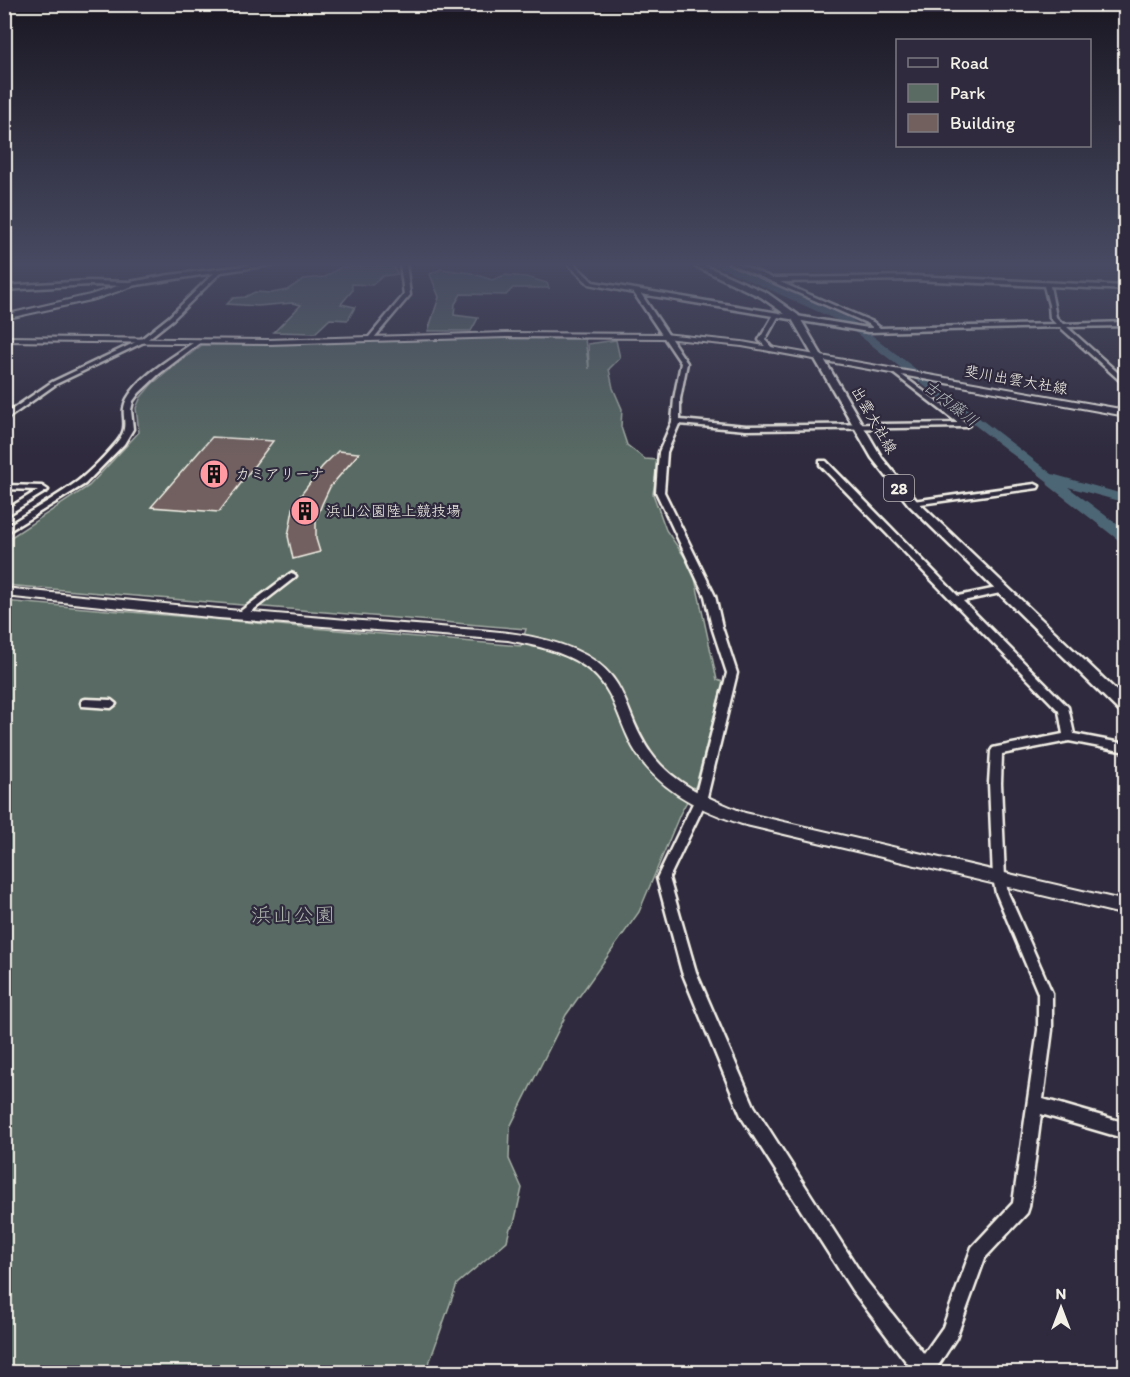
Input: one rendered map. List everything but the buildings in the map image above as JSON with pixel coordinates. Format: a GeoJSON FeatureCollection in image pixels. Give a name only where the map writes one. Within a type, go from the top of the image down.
{"type":"FeatureCollection","features":[{"type":"Feature","properties":{"kind":"main road","name":"出雲大社線"},"geometry":{"type":"LineString","coordinates":[[801,327],[891,478],[913,503],[1125,709]]}},
{"type":"Feature","properties":{"kind":"main road","name":"斐川出雲大社線"},"geometry":{"type":"LineString","coordinates":[[4,339],[199,341],[478,335],[664,336],[720,341],[770,349],[1125,413]]}},
{"type":"Feature","properties":{"kind":"main road"},"geometry":{"type":"LineString","coordinates":[[4,592],[241,615],[508,636],[540,642],[573,653],[602,674],[616,693],[636,741],[647,758],[663,776],[700,801],[742,818],[1125,908]]}},
{"type":"Feature","properties":{"kind":"street"},"geometry":{"type":"LineString","coordinates":[[4,419],[54,383],[141,341],[159,327]]}},
{"type":"Feature","properties":{"kind":"street"},"geometry":{"type":"LineString","coordinates":[[371,338],[380,327]]}},
{"type":"Feature","properties":{"kind":"street"},"geometry":{"type":"LineString","coordinates":[[659,327],[684,363],[676,399],[676,422],[663,452],[660,492],[710,596],[717,627],[732,672],[700,801],[663,878],[689,972],[748,1112],[858,1284],[924,1371],[950,1332],[978,1253],[1021,1207],[1045,1030],[1045,993],[1002,893],[999,878],[995,783],[997,751],[1069,736],[1125,748]]}},
{"type":"Feature","properties":{"kind":"street"},"geometry":{"type":"LineString","coordinates":[[769,327],[762,340],[770,349]]}},
{"type":"Feature","properties":{"kind":"street"},"geometry":{"type":"LineString","coordinates":[[861,327],[955,327]]}},
{"type":"Feature","properties":{"kind":"street"},"geometry":{"type":"LineString","coordinates":[[1063,327],[1125,384]]}},
{"type":"Feature","properties":{"kind":"street"},"geometry":{"type":"LineString","coordinates":[[4,532],[82,482],[121,442],[129,429],[126,408],[133,396],[145,383],[199,341]]}},
{"type":"Feature","properties":{"kind":"street"},"geometry":{"type":"LineString","coordinates":[[676,422],[746,428],[965,425],[897,372]]}},
{"type":"Feature","properties":{"kind":"street"},"geometry":{"type":"LineString","coordinates":[[824,463],[1064,710],[1069,736]]}},
{"type":"Feature","properties":{"kind":"street"},"geometry":{"type":"LineString","coordinates":[[913,503],[1035,486]]}},
{"type":"Feature","properties":{"kind":"street"},"geometry":{"type":"LineString","coordinates":[[4,487],[42,488],[44,490],[4,515]]}},
{"type":"Feature","properties":{"kind":"street"},"geometry":{"type":"LineString","coordinates":[[241,615],[291,576]]}},
{"type":"Feature","properties":{"kind":"street"},"geometry":{"type":"LineString","coordinates":[[956,599],[1002,590]]}},
{"type":"Feature","properties":{"kind":"street"},"geometry":{"type":"LineString","coordinates":[[86,703],[111,704]]}},
{"type":"Feature","properties":{"kind":"street"},"geometry":{"type":"LineString","coordinates":[[1036,1105],[1125,1131]]}},
{"type":"Feature","properties":{"kind":"green space"},"geometry":{"type":"Polygon","coordinates":[[[279,327],[321,327],[315,333],[274,332],[279,327]]]}},
{"type":"Feature","properties":{"kind":"green space"},"geometry":{"type":"Polygon","coordinates":[[[429,327],[473,327],[471,331],[428,331],[429,327]]]}},
{"type":"Feature","properties":{"kind":"green space","name":"浜山公園"},"geometry":{"type":"Polygon","coordinates":[[[473,338],[585,339],[589,369],[588,344],[616,340],[620,358],[609,369],[613,388],[622,409],[621,427],[627,445],[645,459],[658,460],[653,494],[666,530],[693,569],[717,680],[723,682],[696,785],[680,814],[639,912],[566,1015],[510,1127],[509,1159],[522,1188],[514,1224],[510,1228],[507,1241],[457,1284],[426,1372],[5,1372],[4,601],[521,646],[526,629],[5,585],[5,541],[89,486],[139,432],[136,408],[141,397],[152,384],[202,345],[473,338]]]}},
{"type":"Feature","properties":{"kind":"waterway","name":"古内藤川"},"geometry":{"type":"LineString","coordinates":[[855,327],[1047,477],[1126,499]]}},
{"type":"Feature","properties":{"kind":"waterway"},"geometry":{"type":"LineString","coordinates":[[1053,482],[1126,539]]}},
{"type":"Feature","properties":{"kind":"place","name":"カミアリーナ"},"geometry":{"type":"Point","coordinates":[214,474]}},
{"type":"Feature","properties":{"kind":"place","name":"浜山公園陸上競技場"},"geometry":{"type":"Point","coordinates":[305,511]}}]}
